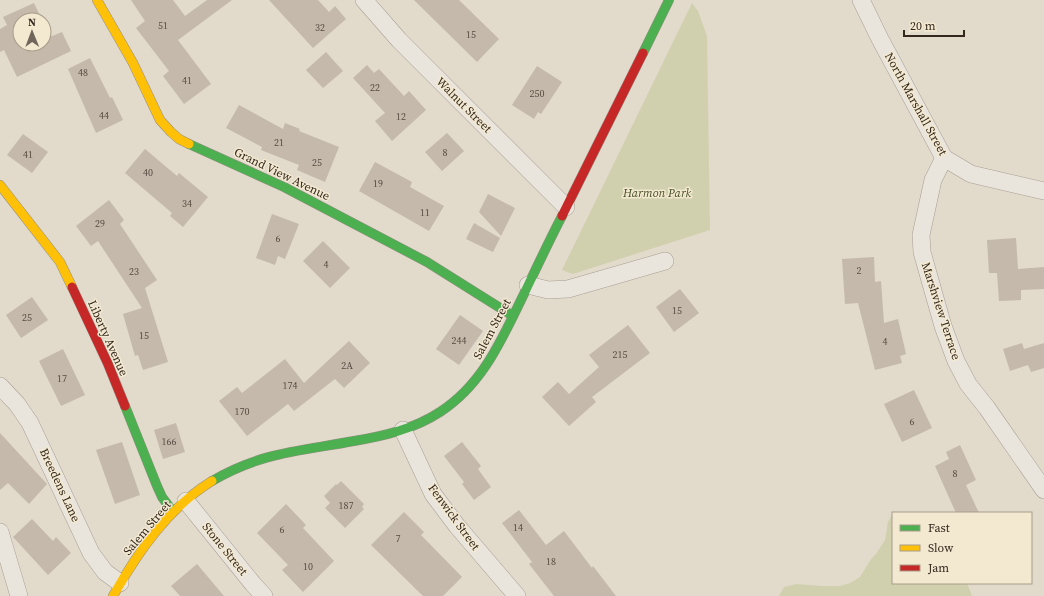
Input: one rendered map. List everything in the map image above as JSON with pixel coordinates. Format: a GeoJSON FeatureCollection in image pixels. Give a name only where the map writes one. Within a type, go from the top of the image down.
{"type":"FeatureCollection","features":[{"type":"Feature","properties":{"kind":"street","name":"Grand View Avenue"},"geometry":{"type":"LineString","coordinates":[[97,0],[143,84],[158,119],[168,131],[179,139],[284,187],[427,262],[513,316]]}},
{"type":"Feature","properties":{"kind":"street","name":"Walnut Street"},"geometry":{"type":"LineString","coordinates":[[364,0],[399,40],[566,207]]}},
{"type":"Feature","properties":{"kind":"street","name":"Salem Street"},"geometry":{"type":"LineString","coordinates":[[116,590],[140,552],[173,512],[199,490],[231,470],[264,457],[296,450],[373,438],[402,430],[426,421],[438,414],[469,387],[496,351],[669,0]]}},
{"type":"Feature","properties":{"kind":"street","name":"North Marshall Street"},"geometry":{"type":"LineString","coordinates":[[861,0],[880,39],[944,158],[971,174],[1044,192]]}},
{"type":"Feature","properties":{"kind":"street","name":"Marshview Terrace"},"geometry":{"type":"LineString","coordinates":[[944,158],[933,180],[921,235],[922,252],[943,326],[956,361],[968,384],[987,408],[1044,490]]}},
{"type":"Feature","properties":{"kind":"street","name":"Liberty Avenue"},"geometry":{"type":"LineString","coordinates":[[0,185],[60,262],[108,364],[157,486],[162,497],[173,512]]}},
{"type":"Feature","properties":{"kind":"street"},"geometry":{"type":"LineString","coordinates":[[528,285],[548,290],[568,289],[665,261]]}},
{"type":"Feature","properties":{"kind":"street","name":"Breedens Lane"},"geometry":{"type":"LineString","coordinates":[[0,386],[17,404],[30,424],[91,553],[116,590]]}},
{"type":"Feature","properties":{"kind":"street","name":"Fenwick Street"},"geometry":{"type":"LineString","coordinates":[[402,430],[433,494],[457,526],[517,596]]}},
{"type":"Feature","properties":{"kind":"street","name":"Stone Street"},"geometry":{"type":"LineString","coordinates":[[186,501],[264,596]]}},
{"type":"Feature","properties":{"kind":"street"},"geometry":{"type":"LineString","coordinates":[[0,532],[19,596]]}},
{"type":"Feature","properties":{"kind":"green space","name":"Harmon Park"},"geometry":{"type":"Polygon","coordinates":[[[692,3],[698,11],[707,36],[710,230],[573,274],[562,270],[692,3]]]}},
{"type":"Feature","properties":{"kind":"green space"},"geometry":{"type":"Polygon","coordinates":[[[892,515],[892,584],[967,584],[972,596],[779,596],[784,587],[796,584],[840,586],[850,583],[860,577],[885,540],[888,522],[892,515]]]}},
{"type":"Feature","properties":{"kind":"building"},"geometry":{"type":"Polygon","coordinates":[[[131,0],[173,0],[185,16],[207,0],[232,0],[178,40],[211,84],[184,104],[163,76],[169,71],[136,28],[145,21],[131,0]]]}},
{"type":"Feature","properties":{"kind":"building"},"geometry":{"type":"Polygon","coordinates":[[[269,0],[318,0],[329,12],[335,6],[346,19],[313,48],[269,0]]]}},
{"type":"Feature","properties":{"kind":"building"},"geometry":{"type":"Polygon","coordinates":[[[414,0],[459,0],[499,39],[477,62],[414,0]]]}},
{"type":"Feature","properties":{"kind":"building"},"geometry":{"type":"Polygon","coordinates":[[[34,3],[38,12],[14,12],[34,3]]]}},
{"type":"Feature","properties":{"kind":"building"},"geometry":{"type":"Polygon","coordinates":[[[12,13],[12,52],[52,52],[52,36],[62,32],[71,51],[17,77],[4,50],[0,52],[0,29],[7,25],[3,17],[12,13]]]}},
{"type":"Feature","properties":{"kind":"building"},"geometry":{"type":"Polygon","coordinates":[[[326,52],[343,71],[323,88],[306,70],[326,52]]]}},
{"type":"Feature","properties":{"kind":"building"},"geometry":{"type":"Polygon","coordinates":[[[90,58],[123,120],[96,133],[68,69],[90,58]]]}},
{"type":"Feature","properties":{"kind":"building"},"geometry":{"type":"Polygon","coordinates":[[[367,65],[374,73],[379,69],[404,96],[409,91],[426,110],[392,141],[375,121],[385,113],[353,78],[367,65]]]}},
{"type":"Feature","properties":{"kind":"building"},"geometry":{"type":"Polygon","coordinates":[[[537,66],[562,82],[541,114],[538,112],[534,119],[512,105],[537,66]]]}},
{"type":"Feature","properties":{"kind":"building"},"geometry":{"type":"Polygon","coordinates":[[[239,105],[283,129],[285,123],[300,129],[299,131],[339,147],[325,182],[297,170],[299,165],[261,150],[262,147],[226,128],[239,105]]]}},
{"type":"Feature","properties":{"kind":"building"},"geometry":{"type":"Polygon","coordinates":[[[447,133],[464,151],[442,171],[425,152],[447,133]]]}},
{"type":"Feature","properties":{"kind":"building"},"geometry":{"type":"Polygon","coordinates":[[[23,134],[48,152],[32,173],[7,155],[23,134]]]}},
{"type":"Feature","properties":{"kind":"building"},"geometry":{"type":"Polygon","coordinates":[[[145,149],[177,176],[179,173],[208,197],[183,227],[170,216],[172,213],[125,173],[145,149]]]}},
{"type":"Feature","properties":{"kind":"building"},"geometry":{"type":"Polygon","coordinates":[[[375,162],[412,182],[410,187],[444,206],[429,231],[359,191],[375,162]]]}},
{"type":"Feature","properties":{"kind":"building"},"geometry":{"type":"Polygon","coordinates":[[[488,194],[515,208],[501,236],[479,212],[488,194]]]}},
{"type":"Feature","properties":{"kind":"building"},"geometry":{"type":"Polygon","coordinates":[[[109,200],[124,220],[120,224],[157,280],[145,288],[168,362],[143,370],[138,355],[135,356],[123,314],[142,308],[98,241],[91,246],[76,226],[109,200]]]}},
{"type":"Feature","properties":{"kind":"building"},"geometry":{"type":"Polygon","coordinates":[[[272,214],[299,224],[285,259],[278,256],[275,265],[256,258],[272,214]]]}},
{"type":"Feature","properties":{"kind":"building"},"geometry":{"type":"Polygon","coordinates":[[[474,223],[500,238],[493,252],[466,239],[474,223]]]}},
{"type":"Feature","properties":{"kind":"building"},"geometry":{"type":"Polygon","coordinates":[[[1016,238],[1018,269],[1044,267],[1044,289],[1021,290],[1021,300],[999,301],[997,273],[989,273],[987,240],[1016,238]]]}},
{"type":"Feature","properties":{"kind":"building"},"geometry":{"type":"Polygon","coordinates":[[[323,241],[350,268],[330,288],[303,261],[323,241]]]}},
{"type":"Feature","properties":{"kind":"building"},"geometry":{"type":"Polygon","coordinates":[[[874,257],[875,282],[881,281],[884,323],[898,319],[906,354],[900,356],[902,363],[875,370],[858,303],[845,304],[842,259],[874,257]]]}},
{"type":"Feature","properties":{"kind":"building"},"geometry":{"type":"Polygon","coordinates":[[[680,289],[699,313],[674,332],[656,307],[680,289]]]}},
{"type":"Feature","properties":{"kind":"building"},"geometry":{"type":"Polygon","coordinates":[[[32,297],[48,320],[21,338],[6,315],[32,297]]]}},
{"type":"Feature","properties":{"kind":"building"},"geometry":{"type":"Polygon","coordinates":[[[460,315],[483,331],[459,365],[436,349],[460,315]]]}},
{"type":"Feature","properties":{"kind":"building"},"geometry":{"type":"Polygon","coordinates":[[[628,325],[650,353],[592,397],[596,402],[569,426],[542,397],[558,382],[569,394],[599,367],[589,355],[628,325]]]}},
{"type":"Feature","properties":{"kind":"building"},"geometry":{"type":"Polygon","coordinates":[[[349,341],[370,363],[344,388],[335,379],[294,411],[288,404],[247,436],[219,401],[237,387],[242,393],[285,359],[304,383],[349,341]]]}},
{"type":"Feature","properties":{"kind":"building"},"geometry":{"type":"Polygon","coordinates":[[[1022,343],[1024,349],[1044,343],[1044,368],[1031,372],[1028,365],[1010,371],[1003,349],[1022,343]]]}},
{"type":"Feature","properties":{"kind":"building"},"geometry":{"type":"Polygon","coordinates":[[[63,349],[85,395],[61,406],[39,361],[63,349]]]}},
{"type":"Feature","properties":{"kind":"building"},"geometry":{"type":"Polygon","coordinates":[[[914,390],[932,428],[902,442],[884,404],[914,390]]]}},
{"type":"Feature","properties":{"kind":"building"},"geometry":{"type":"Polygon","coordinates":[[[176,423],[185,452],[163,459],[154,430],[176,423]]]}},
{"type":"Feature","properties":{"kind":"building"},"geometry":{"type":"Polygon","coordinates":[[[0,433],[47,484],[29,504],[8,483],[0,490],[0,433]]]}},
{"type":"Feature","properties":{"kind":"building"},"geometry":{"type":"Polygon","coordinates":[[[122,442],[140,495],[115,504],[96,450],[122,442]]]}},
{"type":"Feature","properties":{"kind":"building"},"geometry":{"type":"Polygon","coordinates":[[[462,442],[481,466],[478,469],[491,487],[474,500],[462,484],[464,482],[444,456],[462,442]]]}},
{"type":"Feature","properties":{"kind":"building"},"geometry":{"type":"Polygon","coordinates":[[[960,445],[976,480],[966,485],[979,512],[956,512],[935,466],[949,459],[946,452],[960,445]]]}},
{"type":"Feature","properties":{"kind":"building"},"geometry":{"type":"Polygon","coordinates":[[[341,481],[364,504],[362,507],[364,509],[345,528],[325,508],[330,503],[324,496],[341,481]]]}},
{"type":"Feature","properties":{"kind":"building"},"geometry":{"type":"Polygon","coordinates":[[[286,504],[306,525],[303,528],[334,561],[303,592],[282,570],[288,565],[257,533],[286,504]]]}},
{"type":"Feature","properties":{"kind":"building"},"geometry":{"type":"Polygon","coordinates":[[[519,510],[546,545],[564,531],[592,568],[593,566],[616,596],[554,596],[529,564],[532,562],[502,523],[519,510]]]}},
{"type":"Feature","properties":{"kind":"building"},"geometry":{"type":"Polygon","coordinates":[[[404,512],[424,532],[421,535],[462,577],[443,596],[423,596],[371,545],[404,512]]]}},
{"type":"Feature","properties":{"kind":"building"},"geometry":{"type":"Polygon","coordinates":[[[32,519],[53,541],[56,537],[71,553],[48,575],[13,537],[32,519]]]}},
{"type":"Feature","properties":{"kind":"building"},"geometry":{"type":"Polygon","coordinates":[[[197,564],[224,596],[180,596],[171,586],[197,564]]]}},
{"type":"Feature","properties":{"kind":"traffic: fast"},"geometry":{"type":"LineString","coordinates":[[643,53],[669,0]]}},
{"type":"Feature","properties":{"kind":"traffic: fast"},"geometry":{"type":"LineString","coordinates":[[189,144],[284,187],[427,262],[513,316]]}},
{"type":"Feature","properties":{"kind":"traffic: fast"},"geometry":{"type":"LineString","coordinates":[[212,481],[230,471],[264,458],[299,450],[376,437],[398,431],[430,418],[455,401],[468,389],[479,375],[498,346],[562,216]]}},
{"type":"Feature","properties":{"kind":"traffic: fast"},"geometry":{"type":"LineString","coordinates":[[125,406],[157,486],[162,497],[173,512]]}},
{"type":"Feature","properties":{"kind":"traffic: slow"},"geometry":{"type":"LineString","coordinates":[[97,0],[133,63],[160,120],[179,139],[189,144]]}},
{"type":"Feature","properties":{"kind":"traffic: slow"},"geometry":{"type":"LineString","coordinates":[[0,185],[60,262],[72,287]]}},
{"type":"Feature","properties":{"kind":"traffic: slow"},"geometry":{"type":"LineString","coordinates":[[113,596],[133,563],[155,532],[181,504],[212,481]]}},
{"type":"Feature","properties":{"kind":"traffic: jam"},"geometry":{"type":"LineString","coordinates":[[562,216],[643,53]]}},
{"type":"Feature","properties":{"kind":"traffic: jam"},"geometry":{"type":"LineString","coordinates":[[72,287],[108,364],[125,406]]}}]}
